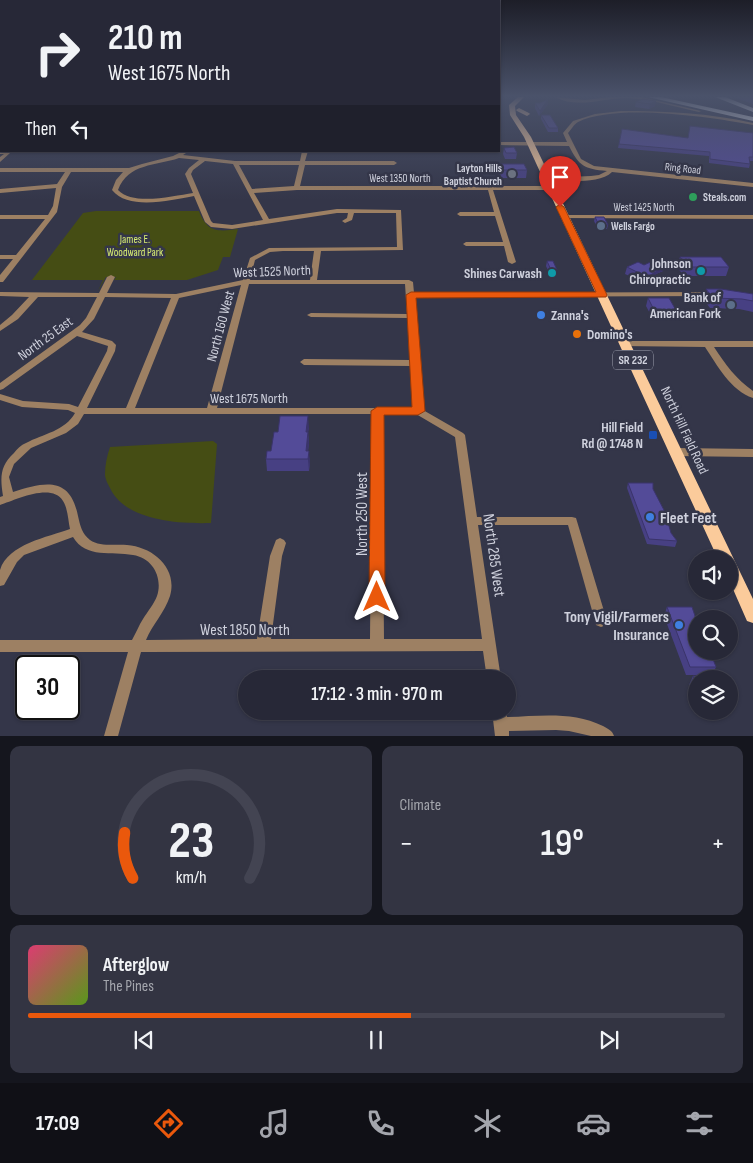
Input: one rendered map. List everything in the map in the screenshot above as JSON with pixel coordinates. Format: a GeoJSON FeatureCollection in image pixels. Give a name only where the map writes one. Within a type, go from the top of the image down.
{"type":"FeatureCollection","features":[{"type":"Feature","properties":{"kind":"main road","name":"North Hill Field Road"},"geometry":{"type":"LineString","coordinates":[[524,131],[722,550]]}},
{"type":"Feature","properties":{"kind":"main road"},"geometry":{"type":"LineString","coordinates":[[738,584],[753,616]]}},
{"type":"Feature","properties":{"kind":"street"},"geometry":{"type":"LineString","coordinates":[[500,144],[570,144],[565,134],[566,131]]}},
{"type":"Feature","properties":{"kind":"street","name":"Ring Road"},"geometry":{"type":"LineString","coordinates":[[570,144],[579,160],[584,164],[610,171],[753,185]]}},
{"type":"Feature","properties":{"kind":"street"},"geometry":{"type":"LineString","coordinates":[[185,152],[179,156],[130,170],[120,180],[115,190],[122,198],[129,200],[196,194]]}},
{"type":"Feature","properties":{"kind":"street"},"geometry":{"type":"LineString","coordinates":[[297,188],[305,152]]}},
{"type":"Feature","properties":{"kind":"street"},"geometry":{"type":"LineString","coordinates":[[179,156],[236,163],[394,163]]}},
{"type":"Feature","properties":{"kind":"street"},"geometry":{"type":"LineString","coordinates":[[203,160],[188,172],[208,222],[216,226],[232,227],[337,211],[399,211],[401,249],[318,249],[313,282]]}},
{"type":"Feature","properties":{"kind":"street"},"geometry":{"type":"LineString","coordinates":[[236,163],[267,221]]}},
{"type":"Feature","properties":{"kind":"street"},"geometry":{"type":"LineString","coordinates":[[0,170],[130,170]]}},
{"type":"Feature","properties":{"kind":"street"},"geometry":{"type":"LineString","coordinates":[[0,280],[50,217],[59,202],[58,186],[69,170]]}},
{"type":"Feature","properties":{"kind":"street","name":"Ring Road"},"geometry":{"type":"LineString","coordinates":[[548,179],[598,177],[608,174],[610,171]]}},
{"type":"Feature","properties":{"kind":"street"},"geometry":{"type":"LineString","coordinates":[[0,191],[58,186]]}},
{"type":"Feature","properties":{"kind":"street","name":"West 1350 North"},"geometry":{"type":"LineString","coordinates":[[250,191],[297,188],[551,188]]}},
{"type":"Feature","properties":{"kind":"street"},"geometry":{"type":"LineString","coordinates":[[490,188],[512,262]]}},
{"type":"Feature","properties":{"kind":"street"},"geometry":{"type":"LineString","coordinates":[[345,221],[350,219],[351,211]]}},
{"type":"Feature","properties":{"kind":"street"},"geometry":{"type":"LineString","coordinates":[[460,214],[497,214]]}},
{"type":"Feature","properties":{"kind":"street"},"geometry":{"type":"LineString","coordinates":[[0,217],[50,217]]}},
{"type":"Feature","properties":{"kind":"street","name":"West 1425 North"},"geometry":{"type":"LineString","coordinates":[[565,217],[753,217]]}},
{"type":"Feature","properties":{"kind":"street"},"geometry":{"type":"LineString","coordinates":[[466,244],[507,244]]}},
{"type":"Feature","properties":{"kind":"street","name":"North 160 West"},"geometry":{"type":"LineString","coordinates":[[211,412],[252,258],[260,253],[283,249],[318,249]]}},
{"type":"Feature","properties":{"kind":"street"},"geometry":{"type":"LineString","coordinates":[[0,257],[19,257]]}},
{"type":"Feature","properties":{"kind":"street","name":"North 25 East"},"geometry":{"type":"LineString","coordinates":[[0,387],[76,333],[90,319],[111,277]]}},
{"type":"Feature","properties":{"kind":"street","name":"West 1525 North"},"geometry":{"type":"LineString","coordinates":[[0,294],[176,296],[246,282],[409,282],[411,295]]}},
{"type":"Feature","properties":{"kind":"street"},"geometry":{"type":"LineString","coordinates":[[418,411],[411,295],[726,294]]}},
{"type":"Feature","properties":{"kind":"street"},"geometry":{"type":"LineString","coordinates":[[0,329],[15,317],[35,295]]}},
{"type":"Feature","properties":{"kind":"street"},"geometry":{"type":"LineString","coordinates":[[129,412],[176,296]]}},
{"type":"Feature","properties":{"kind":"street"},"geometry":{"type":"LineString","coordinates":[[310,316],[412,316]]}},
{"type":"Feature","properties":{"kind":"street"},"geometry":{"type":"LineString","coordinates":[[76,333],[112,345],[111,351],[70,427],[27,446],[10,462],[4,477],[4,499],[40,489],[51,489],[61,492],[67,498],[79,537],[89,546],[101,549],[128,549],[141,552],[153,558],[161,568],[166,582],[164,597],[146,626],[137,647],[111,736]]}},
{"type":"Feature","properties":{"kind":"street"},"geometry":{"type":"LineString","coordinates":[[625,344],[753,344]]}},
{"type":"Feature","properties":{"kind":"street"},"geometry":{"type":"LineString","coordinates":[[708,344],[725,372],[735,384],[753,395]]}},
{"type":"Feature","properties":{"kind":"street"},"geometry":{"type":"LineString","coordinates":[[304,362],[415,363]]}},
{"type":"Feature","properties":{"kind":"street","name":"West 1675 North"},"geometry":{"type":"LineString","coordinates":[[0,397],[22,404],[69,407],[80,411],[418,411]]}},
{"type":"Feature","properties":{"kind":"street","name":"North 250 West"},"geometry":{"type":"LineString","coordinates":[[377,411],[377,646]]}},
{"type":"Feature","properties":{"kind":"street","name":"North 285 West"},"geometry":{"type":"LineString","coordinates":[[418,411],[460,435],[493,670]]}},
{"type":"Feature","properties":{"kind":"street"},"geometry":{"type":"LineString","coordinates":[[676,452],[753,453]]}},
{"type":"Feature","properties":{"kind":"street"},"geometry":{"type":"LineString","coordinates":[[472,521],[572,521],[601,621]]}},
{"type":"Feature","properties":{"kind":"street"},"geometry":{"type":"LineString","coordinates":[[0,581],[13,559],[20,552],[76,531]]}},
{"type":"Feature","properties":{"kind":"street"},"geometry":{"type":"LineString","coordinates":[[263,646],[276,556],[280,542]]}},
{"type":"Feature","properties":{"kind":"street","name":"West 1850 North"},"geometry":{"type":"LineString","coordinates":[[0,646],[490,645]]}},
{"type":"Feature","properties":{"kind":"street"},"geometry":{"type":"LineString","coordinates":[[500,724],[581,725],[598,730],[607,736]]}},
{"type":"Feature","properties":{"kind":"green space","name":"James E. Woodward Park"},"geometry":{"type":"Polygon","coordinates":[[[96,211],[199,211],[209,227],[219,230],[238,229],[230,257],[223,257],[218,270],[187,280],[114,280],[116,277],[106,277],[98,291],[103,280],[32,280],[83,213],[96,211]]]}},
{"type":"Feature","properties":{"kind":"green space"},"geometry":{"type":"Polygon","coordinates":[[[213,441],[217,444],[211,523],[184,523],[140,514],[128,508],[117,499],[106,480],[105,467],[110,447],[213,441]]]}},
{"type":"Feature","properties":{"kind":"building"},"geometry":{"type":"Polygon","coordinates":[[[622,131],[639,131],[688,138],[689,131],[753,133],[753,157],[749,157],[750,164],[710,159],[710,152],[619,144],[622,131]]]}},
{"type":"Feature","properties":{"kind":"building"},"geometry":{"type":"Polygon","coordinates":[[[514,147],[517,153],[506,153],[504,148],[514,147]]]}},
{"type":"Feature","properties":{"kind":"building"},"geometry":{"type":"Polygon","coordinates":[[[500,164],[524,164],[527,170],[502,170],[500,164]]]}},
{"type":"Feature","properties":{"kind":"building"},"geometry":{"type":"Polygon","coordinates":[[[595,217],[604,217],[608,225],[599,225],[595,217]]]}},
{"type":"Feature","properties":{"kind":"building"},"geometry":{"type":"Polygon","coordinates":[[[680,257],[721,257],[729,267],[687,267],[680,257]]]}},
{"type":"Feature","properties":{"kind":"building"},"geometry":{"type":"Polygon","coordinates":[[[655,260],[664,264],[653,270],[657,271],[647,277],[627,267],[638,262],[644,265],[655,260]]]}},
{"type":"Feature","properties":{"kind":"building"},"geometry":{"type":"Polygon","coordinates":[[[547,261],[553,261],[557,270],[551,270],[547,261]]]}},
{"type":"Feature","properties":{"kind":"building"},"geometry":{"type":"Polygon","coordinates":[[[706,289],[721,289],[753,294],[753,301],[713,298],[706,289]]]}},
{"type":"Feature","properties":{"kind":"building"},"geometry":{"type":"Polygon","coordinates":[[[648,298],[669,298],[677,312],[655,312],[648,298]]]}},
{"type":"Feature","properties":{"kind":"building"},"geometry":{"type":"Polygon","coordinates":[[[280,416],[308,416],[306,451],[309,451],[308,459],[266,459],[267,451],[271,451],[274,432],[278,432],[280,416]]]}},
{"type":"Feature","properties":{"kind":"building","name":"Fleet Feet"},"geometry":{"type":"Polygon","coordinates":[[[628,483],[653,483],[653,489],[665,512],[671,533],[677,541],[649,539],[628,483]]]}},
{"type":"Feature","properties":{"kind":"building"},"geometry":{"type":"Polygon","coordinates":[[[667,607],[692,607],[693,610],[688,610],[688,660],[713,660],[716,667],[690,667],[667,607]]]}},
{"type":"Feature","properties":{"kind":"place","name":"Layton Hills Baptist Church"},"geometry":{"type":"Point","coordinates":[512,174]}},
{"type":"Feature","properties":{"kind":"place","name":"Steals.com"},"geometry":{"type":"Point","coordinates":[693,197]}},
{"type":"Feature","properties":{"kind":"place","name":"Wells Fargo"},"geometry":{"type":"Point","coordinates":[601,226]}},
{"type":"Feature","properties":{"kind":"place","name":"Johnson Chiropractic"},"geometry":{"type":"Point","coordinates":[701,271]}},
{"type":"Feature","properties":{"kind":"place","name":"Shines Carwash"},"geometry":{"type":"Point","coordinates":[552,273]}},
{"type":"Feature","properties":{"kind":"place","name":"Bank of American Fork"},"geometry":{"type":"Point","coordinates":[731,305]}},
{"type":"Feature","properties":{"kind":"place","name":"Zanna's"},"geometry":{"type":"Point","coordinates":[541,315]}},
{"type":"Feature","properties":{"kind":"place","name":"Domino's"},"geometry":{"type":"Point","coordinates":[577,334]}},
{"type":"Feature","properties":{"kind":"place","name":"Hill Field Rd @ 1748 N"},"geometry":{"type":"Point","coordinates":[653,435]}},
{"type":"Feature","properties":{"kind":"place","name":"Fleet Feet"},"geometry":{"type":"Point","coordinates":[650,517]}},
{"type":"Feature","properties":{"kind":"place","name":"Tony Vigil/Farmers Insurance"},"geometry":{"type":"Point","coordinates":[679,625]}},
{"type":"Feature","properties":{"kind":"route"},"geometry":{"type":"LineString","coordinates":[[377,597],[377,411],[418,411],[411,295],[602,295],[560,207]]}}]}
